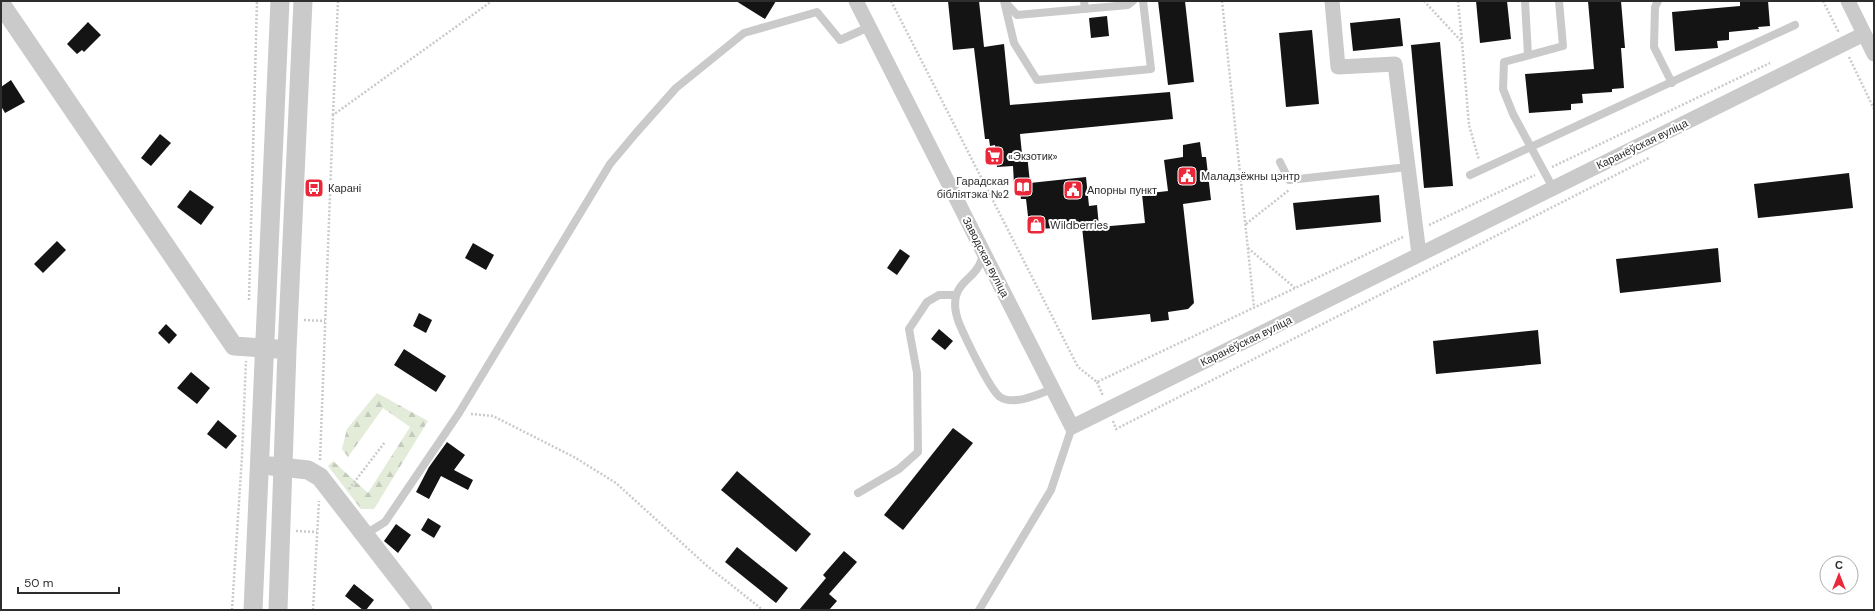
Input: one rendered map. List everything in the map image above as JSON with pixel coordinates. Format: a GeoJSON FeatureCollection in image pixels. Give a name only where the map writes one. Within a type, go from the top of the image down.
{"type":"FeatureCollection","features":[{"type":"Feature","properties":{"kind":"street"},"geometry":{"type":"LineString","coordinates":[[253,610],[259,465],[255,348],[280,1]]}},
{"type":"Feature","properties":{"kind":"street"},"geometry":{"type":"LineString","coordinates":[[278,610],[282,468],[303,1]]}},
{"type":"Feature","properties":{"kind":"street","name":"Заводская вуліца"},"geometry":{"type":"LineString","coordinates":[[856,1],[1072,428]]}},
{"type":"Feature","properties":{"kind":"street"},"geometry":{"type":"LineString","coordinates":[[1332,1],[1338,67],[1394,64],[1419,254]]}},
{"type":"Feature","properties":{"kind":"street"},"geometry":{"type":"LineString","coordinates":[[1848,1],[1874,54]]}},
{"type":"Feature","properties":{"kind":"street"},"geometry":{"type":"LineString","coordinates":[[1,4],[234,346],[287,350]]}},
{"type":"Feature","properties":{"kind":"street","name":"Каранёўская вуліца"},"geometry":{"type":"LineString","coordinates":[[1072,428],[1419,254],[1864,34]]}},
{"type":"Feature","properties":{"kind":"street"},"geometry":{"type":"LineString","coordinates":[[259,465],[308,470],[320,477],[423,610]]}},
{"type":"Feature","properties":{"kind":"lane"},"geometry":{"type":"LineString","coordinates":[[1004,1],[1017,15],[1085,5],[1128,5],[1133,1]]}},
{"type":"Feature","properties":{"kind":"lane"},"geometry":{"type":"LineString","coordinates":[[1004,1],[1014,43],[1037,80],[1151,69],[1143,1]]}},
{"type":"Feature","properties":{"kind":"lane"},"geometry":{"type":"LineString","coordinates":[[1525,1],[1528,55]]}},
{"type":"Feature","properties":{"kind":"lane"},"geometry":{"type":"LineString","coordinates":[[1553,188],[1530,149],[1503,90],[1504,62],[1564,46],[1558,1]]}},
{"type":"Feature","properties":{"kind":"lane"},"geometry":{"type":"LineString","coordinates":[[1658,1],[1655,8],[1654,47],[1672,83]]}},
{"type":"Feature","properties":{"kind":"lane"},"geometry":{"type":"LineString","coordinates":[[364,534],[385,522],[459,413],[610,164],[676,88],[744,33],[817,12],[840,40],[869,27]]}},
{"type":"Feature","properties":{"kind":"lane"},"geometry":{"type":"LineString","coordinates":[[1470,175],[1530,149],[1795,25]]}},
{"type":"Feature","properties":{"kind":"lane"},"geometry":{"type":"LineString","coordinates":[[1280,162],[1289,180],[1408,167]]}},
{"type":"Feature","properties":{"kind":"lane"},"geometry":{"type":"LineString","coordinates":[[984,253],[978,267],[961,286],[956,295],[956,308],[959,322],[992,388],[1001,397],[1009,399],[1028,399],[1052,388]]}},
{"type":"Feature","properties":{"kind":"lane"},"geometry":{"type":"LineString","coordinates":[[858,493],[900,469],[918,452],[917,373],[910,329],[928,302],[940,295],[956,295]]}},
{"type":"Feature","properties":{"kind":"lane"},"geometry":{"type":"LineString","coordinates":[[978,610],[1051,490],[1072,428]]}},
{"type":"Feature","properties":{"kind":"path"},"geometry":{"type":"LineString","coordinates":[[249,302],[257,1]]}},
{"type":"Feature","properties":{"kind":"path"},"geometry":{"type":"LineString","coordinates":[[313,610],[320,477],[338,1]]}},
{"type":"Feature","properties":{"kind":"path"},"geometry":{"type":"LineString","coordinates":[[333,115],[492,1]]}},
{"type":"Feature","properties":{"kind":"path"},"geometry":{"type":"LineString","coordinates":[[891,1],[1078,367],[1097,382],[1116,429],[1650,158]]}},
{"type":"Feature","properties":{"kind":"path"},"geometry":{"type":"LineString","coordinates":[[1222,1],[1254,307]]}},
{"type":"Feature","properties":{"kind":"path"},"geometry":{"type":"LineString","coordinates":[[1424,1],[1462,42]]}},
{"type":"Feature","properties":{"kind":"path"},"geometry":{"type":"LineString","coordinates":[[1458,1],[1469,125],[1482,170]]}},
{"type":"Feature","properties":{"kind":"path"},"geometry":{"type":"LineString","coordinates":[[1823,1],[1874,109]]}},
{"type":"Feature","properties":{"kind":"path"},"geometry":{"type":"LineString","coordinates":[[1831,35],[1843,44]]}},
{"type":"Feature","properties":{"kind":"path"},"geometry":{"type":"LineString","coordinates":[[1842,60],[1843,44]]}},
{"type":"Feature","properties":{"kind":"path"},"geometry":{"type":"LineString","coordinates":[[1097,382],[1773,62]]}},
{"type":"Feature","properties":{"kind":"path"},"geometry":{"type":"LineString","coordinates":[[1246,224],[1287,192],[1296,180]]}},
{"type":"Feature","properties":{"kind":"path"},"geometry":{"type":"LineString","coordinates":[[1248,248],[1295,288]]}},
{"type":"Feature","properties":{"kind":"path"},"geometry":{"type":"LineString","coordinates":[[232,610],[242,456],[255,348]]}},
{"type":"Feature","properties":{"kind":"path"},"geometry":{"type":"LineString","coordinates":[[459,413],[493,416],[574,457],[616,483],[706,565],[763,610]]}},
{"type":"Feature","properties":{"kind":"path"},"geometry":{"type":"LineString","coordinates":[[340,501],[385,442]]}},
{"type":"Feature","properties":{"kind":"green space"},"geometry":{"type":"Polygon","coordinates":[[[377,393],[428,421],[374,509],[361,509],[328,466],[333,461],[368,493],[410,427],[383,408],[348,457],[342,449],[347,429],[377,393]]]}},
{"type":"Feature","properties":{"kind":"building"},"geometry":{"type":"Polygon","coordinates":[[[736,1],[776,1],[765,19],[736,1]]]}},
{"type":"Feature","properties":{"kind":"building"},"geometry":{"type":"Polygon","coordinates":[[[948,1],[979,1],[984,47],[1004,44],[1010,105],[1170,92],[1173,119],[1020,134],[1022,154],[1027,154],[1030,183],[1086,177],[1089,206],[1097,205],[1099,227],[1145,223],[1142,194],[1168,191],[1164,160],[1183,157],[1183,145],[1200,142],[1202,157],[1206,157],[1211,200],[1183,204],[1194,303],[1188,309],[1168,312],[1169,320],[1151,322],[1150,314],[1092,320],[1082,227],[1035,229],[1029,225],[1026,199],[1021,199],[1019,184],[1014,184],[1013,166],[997,167],[995,145],[990,146],[989,139],[985,139],[974,48],[953,50],[948,1]]]}},
{"type":"Feature","properties":{"kind":"building"},"geometry":{"type":"Polygon","coordinates":[[[1158,1],[1185,1],[1194,82],[1168,85],[1158,1]]]}},
{"type":"Feature","properties":{"kind":"building"},"geometry":{"type":"Polygon","coordinates":[[[1476,1],[1507,1],[1511,39],[1480,43],[1476,1]]]}},
{"type":"Feature","properties":{"kind":"building"},"geometry":{"type":"Polygon","coordinates":[[[1588,1],[1621,1],[1625,48],[1621,48],[1624,88],[1612,89],[1612,92],[1582,94],[1583,103],[1571,104],[1571,110],[1529,113],[1525,74],[1594,69],[1588,1]]]}},
{"type":"Feature","properties":{"kind":"building"},"geometry":{"type":"Polygon","coordinates":[[[1740,1],[1768,1],[1770,26],[1758,27],[1759,29],[1729,32],[1729,40],[1717,41],[1718,48],[1675,51],[1672,12],[1740,6],[1740,1]]]}},
{"type":"Feature","properties":{"kind":"building"},"geometry":{"type":"Polygon","coordinates":[[[1107,16],[1109,36],[1091,38],[1089,18],[1107,16]]]}},
{"type":"Feature","properties":{"kind":"building"},"geometry":{"type":"Polygon","coordinates":[[[1400,18],[1403,46],[1353,51],[1350,23],[1400,18]]]}},
{"type":"Feature","properties":{"kind":"building"},"geometry":{"type":"Polygon","coordinates":[[[88,22],[101,35],[84,52],[82,50],[77,54],[67,44],[88,22]]]}},
{"type":"Feature","properties":{"kind":"building"},"geometry":{"type":"Polygon","coordinates":[[[1312,30],[1319,104],[1286,107],[1279,33],[1312,30]]]}},
{"type":"Feature","properties":{"kind":"building"},"geometry":{"type":"Polygon","coordinates":[[[1440,42],[1453,186],[1424,188],[1411,45],[1440,42]]]}},
{"type":"Feature","properties":{"kind":"building"},"geometry":{"type":"Polygon","coordinates":[[[11,80],[25,102],[5,113],[1,106],[1,87],[11,80]]]}},
{"type":"Feature","properties":{"kind":"building"},"geometry":{"type":"Polygon","coordinates":[[[160,134],[171,143],[151,166],[141,158],[160,134]]]}},
{"type":"Feature","properties":{"kind":"building"},"geometry":{"type":"Polygon","coordinates":[[[1849,173],[1853,208],[1758,218],[1754,184],[1849,173]]]}},
{"type":"Feature","properties":{"kind":"building"},"geometry":{"type":"Polygon","coordinates":[[[190,190],[214,207],[201,225],[177,207],[190,190]]]}},
{"type":"Feature","properties":{"kind":"building"},"geometry":{"type":"Polygon","coordinates":[[[1379,195],[1381,222],[1296,230],[1293,203],[1379,195]]]}},
{"type":"Feature","properties":{"kind":"building"},"geometry":{"type":"Polygon","coordinates":[[[57,241],[66,250],[43,273],[34,264],[57,241]]]}},
{"type":"Feature","properties":{"kind":"building"},"geometry":{"type":"Polygon","coordinates":[[[473,243],[494,255],[486,270],[465,258],[473,243]]]}},
{"type":"Feature","properties":{"kind":"building"},"geometry":{"type":"Polygon","coordinates":[[[1718,248],[1721,282],[1620,293],[1616,259],[1718,248]]]}},
{"type":"Feature","properties":{"kind":"building"},"geometry":{"type":"Polygon","coordinates":[[[900,249],[910,256],[897,275],[887,268],[900,249]]]}},
{"type":"Feature","properties":{"kind":"building"},"geometry":{"type":"Polygon","coordinates":[[[419,313],[432,320],[426,333],[413,326],[419,313]]]}},
{"type":"Feature","properties":{"kind":"building"},"geometry":{"type":"Polygon","coordinates":[[[166,324],[177,335],[169,344],[158,333],[166,324]]]}},
{"type":"Feature","properties":{"kind":"building"},"geometry":{"type":"Polygon","coordinates":[[[939,329],[953,341],[945,350],[931,339],[939,329]]]}},
{"type":"Feature","properties":{"kind":"building"},"geometry":{"type":"Polygon","coordinates":[[[1538,330],[1541,364],[1436,374],[1433,341],[1538,330]]]}},
{"type":"Feature","properties":{"kind":"building"},"geometry":{"type":"Polygon","coordinates":[[[404,349],[446,376],[436,392],[394,365],[404,349]]]}},
{"type":"Feature","properties":{"kind":"building"},"geometry":{"type":"Polygon","coordinates":[[[191,372],[210,388],[197,404],[177,388],[191,372]]]}},
{"type":"Feature","properties":{"kind":"building"},"geometry":{"type":"Polygon","coordinates":[[[218,420],[237,436],[226,449],[207,434],[218,420]]]}},
{"type":"Feature","properties":{"kind":"building"},"geometry":{"type":"Polygon","coordinates":[[[953,428],[973,443],[903,530],[884,515],[953,428]]]}},
{"type":"Feature","properties":{"kind":"building"},"geometry":{"type":"Polygon","coordinates":[[[447,442],[465,455],[454,470],[473,480],[468,490],[441,476],[429,499],[416,492],[429,467],[447,442]]]}},
{"type":"Feature","properties":{"kind":"building"},"geometry":{"type":"Polygon","coordinates":[[[737,471],[811,534],[796,552],[721,490],[737,471]]]}},
{"type":"Feature","properties":{"kind":"building"},"geometry":{"type":"Polygon","coordinates":[[[428,518],[441,526],[434,538],[421,530],[428,518]]]}},
{"type":"Feature","properties":{"kind":"building"},"geometry":{"type":"Polygon","coordinates":[[[396,524],[411,535],[398,553],[384,541],[396,524]]]}},
{"type":"Feature","properties":{"kind":"building"},"geometry":{"type":"Polygon","coordinates":[[[737,547],[788,588],[776,603],[725,562],[737,547]]]}},
{"type":"Feature","properties":{"kind":"building"},"geometry":{"type":"Polygon","coordinates":[[[844,551],[857,562],[829,594],[837,601],[829,610],[799,610],[826,578],[823,575],[844,551]]]}},
{"type":"Feature","properties":{"kind":"building"},"geometry":{"type":"Polygon","coordinates":[[[354,584],[374,600],[366,610],[363,610],[345,596],[354,584]]]}},
{"type":"Feature","properties":{"kind":"place","name":"«Экзотик»"},"geometry":{"type":"Point","coordinates":[994,156]}},
{"type":"Feature","properties":{"kind":"place","name":"Маладзёжны цэнтр"},"geometry":{"type":"Point","coordinates":[1187,176]}},
{"type":"Feature","properties":{"kind":"place","name":"Гарадская бібліятэка №2"},"geometry":{"type":"Point","coordinates":[1023,187]}},
{"type":"Feature","properties":{"kind":"place","name":"Карані"},"geometry":{"type":"Point","coordinates":[314,188]}},
{"type":"Feature","properties":{"kind":"place","name":"Апорны пункт"},"geometry":{"type":"Point","coordinates":[1073,190]}},
{"type":"Feature","properties":{"kind":"place","name":"Wildberries"},"geometry":{"type":"Point","coordinates":[1036,225]}}]}
